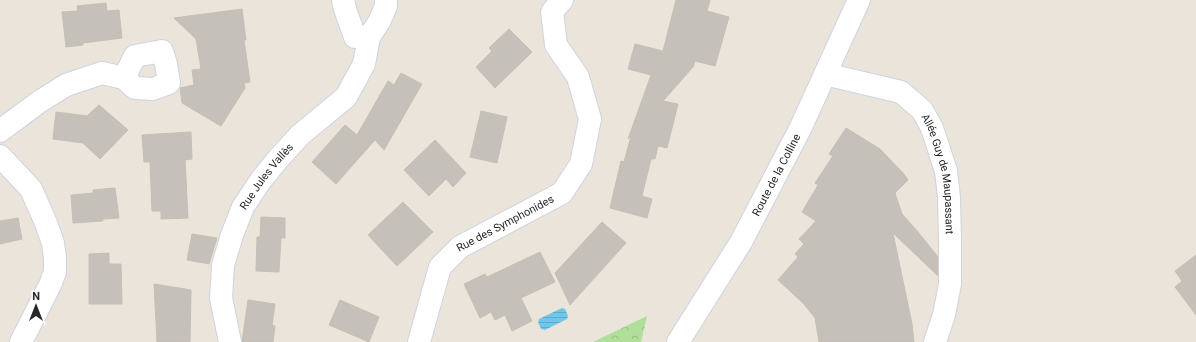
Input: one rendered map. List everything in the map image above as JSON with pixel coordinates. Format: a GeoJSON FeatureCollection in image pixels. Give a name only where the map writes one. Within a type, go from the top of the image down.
{"type":"FeatureCollection","features":[{"type":"Feature","properties":{"kind":"street"},"geometry":{"type":"LineString","coordinates":[[343,0],[355,37],[369,37]]}},
{"type":"Feature","properties":{"kind":"street","name":"Rue Jules Vallès"},"geometry":{"type":"LineString","coordinates":[[230,342],[222,298],[222,265],[243,208],[261,180],[300,135],[346,98],[364,64],[369,37],[380,22],[386,6],[386,0]]}},
{"type":"Feature","properties":{"kind":"street","name":"Rue des Symphonides"},"geometry":{"type":"LineString","coordinates":[[419,342],[440,266],[460,248],[562,193],[581,164],[590,119],[578,77],[556,45],[552,12],[562,0]]}},
{"type":"Feature","properties":{"kind":"street","name":"Route de la Colline"},"geometry":{"type":"LineString","coordinates":[[678,342],[741,242],[800,129],[859,0]]}},
{"type":"Feature","properties":{"kind":"street"},"geometry":{"type":"LineString","coordinates":[[0,131],[39,102],[66,85],[102,72],[124,78]]}},
{"type":"Feature","properties":{"kind":"street","name":"Allée Guy de Maupassant"},"geometry":{"type":"LineString","coordinates":[[825,74],[901,92],[922,110],[932,128],[946,171],[949,197],[950,242],[950,284],[944,315],[935,342]]}},
{"type":"Feature","properties":{"kind":"street"},"geometry":{"type":"LineString","coordinates":[[0,156],[31,189],[46,223],[53,243],[56,258],[55,272],[22,342]]}},
{"type":"Feature","properties":{"kind":"green space"},"geometry":{"type":"Polygon","coordinates":[[[647,316],[641,342],[593,342],[647,316]]]}},
{"type":"Feature","properties":{"kind":"water"},"geometry":{"type":"Polygon","coordinates":[[[562,308],[565,309],[568,316],[567,319],[545,330],[541,329],[538,322],[539,319],[562,308]]]}},
{"type":"Feature","properties":{"kind":"building"},"geometry":{"type":"Polygon","coordinates":[[[676,0],[710,0],[707,11],[729,17],[715,66],[695,61],[693,67],[663,101],[678,104],[667,148],[658,146],[655,159],[651,159],[642,196],[652,199],[647,218],[610,208],[621,161],[624,162],[631,136],[628,139],[651,75],[628,69],[635,44],[663,51],[676,0]]]}},
{"type":"Feature","properties":{"kind":"building"},"geometry":{"type":"Polygon","coordinates":[[[106,3],[107,11],[119,10],[122,38],[83,43],[83,45],[66,47],[62,12],[78,11],[77,6],[106,3]]]}},
{"type":"Feature","properties":{"kind":"building"},"geometry":{"type":"Polygon","coordinates":[[[242,9],[246,40],[244,40],[250,82],[244,83],[245,88],[221,126],[182,103],[180,88],[194,85],[192,70],[201,69],[196,39],[174,18],[242,9]]]}},
{"type":"Feature","properties":{"kind":"building"},"geometry":{"type":"Polygon","coordinates":[[[509,29],[532,52],[495,88],[476,67],[492,51],[489,48],[509,29]]]}},
{"type":"Feature","properties":{"kind":"building"},"geometry":{"type":"Polygon","coordinates":[[[401,73],[422,84],[384,150],[375,140],[336,184],[312,162],[345,125],[357,135],[388,81],[394,85],[401,73]]]}},
{"type":"Feature","properties":{"kind":"building"},"geometry":{"type":"Polygon","coordinates":[[[99,105],[128,130],[100,159],[83,143],[53,139],[56,112],[87,116],[99,105]]]}},
{"type":"Feature","properties":{"kind":"building"},"geometry":{"type":"Polygon","coordinates":[[[481,111],[507,117],[497,163],[470,157],[481,111]]]}},
{"type":"Feature","properties":{"kind":"building"},"geometry":{"type":"Polygon","coordinates":[[[846,128],[880,149],[908,180],[895,193],[902,214],[938,257],[938,276],[893,233],[912,324],[914,342],[819,342],[815,318],[803,303],[778,280],[798,257],[795,254],[804,244],[799,239],[816,221],[802,212],[818,185],[815,183],[833,156],[829,154],[846,128]]]}},
{"type":"Feature","properties":{"kind":"building"},"geometry":{"type":"Polygon","coordinates":[[[191,132],[192,159],[185,160],[188,218],[161,219],[161,211],[152,211],[150,162],[144,162],[142,135],[191,132]]]}},
{"type":"Feature","properties":{"kind":"building"},"geometry":{"type":"Polygon","coordinates":[[[435,140],[466,173],[453,187],[446,179],[429,196],[404,170],[435,140]]]}},
{"type":"Feature","properties":{"kind":"building"},"geometry":{"type":"Polygon","coordinates":[[[115,188],[119,218],[103,219],[103,221],[73,223],[71,195],[93,193],[93,190],[115,188]]]}},
{"type":"Feature","properties":{"kind":"building"},"geometry":{"type":"Polygon","coordinates":[[[403,202],[433,232],[397,266],[368,235],[403,202]]]}},
{"type":"Feature","properties":{"kind":"building"},"geometry":{"type":"Polygon","coordinates":[[[261,217],[285,218],[285,238],[281,238],[279,272],[256,271],[257,237],[260,237],[261,217]]]}},
{"type":"Feature","properties":{"kind":"building"},"geometry":{"type":"Polygon","coordinates":[[[18,218],[22,239],[0,244],[0,221],[18,218]]]}},
{"type":"Feature","properties":{"kind":"building"},"geometry":{"type":"Polygon","coordinates":[[[602,222],[626,243],[570,305],[555,273],[602,222]]]}},
{"type":"Feature","properties":{"kind":"building"},"geometry":{"type":"Polygon","coordinates":[[[192,234],[217,238],[209,264],[187,260],[192,234]]]}},
{"type":"Feature","properties":{"kind":"building"},"geometry":{"type":"Polygon","coordinates":[[[540,252],[555,282],[521,298],[532,321],[512,331],[505,315],[495,320],[491,312],[480,318],[464,284],[485,274],[487,277],[540,252]]]}},
{"type":"Feature","properties":{"kind":"building"},"geometry":{"type":"Polygon","coordinates":[[[109,253],[109,264],[121,264],[122,304],[89,304],[89,254],[109,253]]]}},
{"type":"Feature","properties":{"kind":"building"},"geometry":{"type":"Polygon","coordinates":[[[1196,255],[1196,315],[1175,287],[1182,281],[1175,271],[1196,255]]]}},
{"type":"Feature","properties":{"kind":"building"},"geometry":{"type":"Polygon","coordinates":[[[154,284],[191,290],[190,342],[157,342],[154,284]]]}},
{"type":"Feature","properties":{"kind":"building"},"geometry":{"type":"Polygon","coordinates":[[[248,300],[275,304],[272,325],[275,326],[273,342],[242,342],[248,300]]]}},
{"type":"Feature","properties":{"kind":"building"},"geometry":{"type":"Polygon","coordinates":[[[340,300],[379,317],[369,342],[329,325],[340,300]]]}}]}
